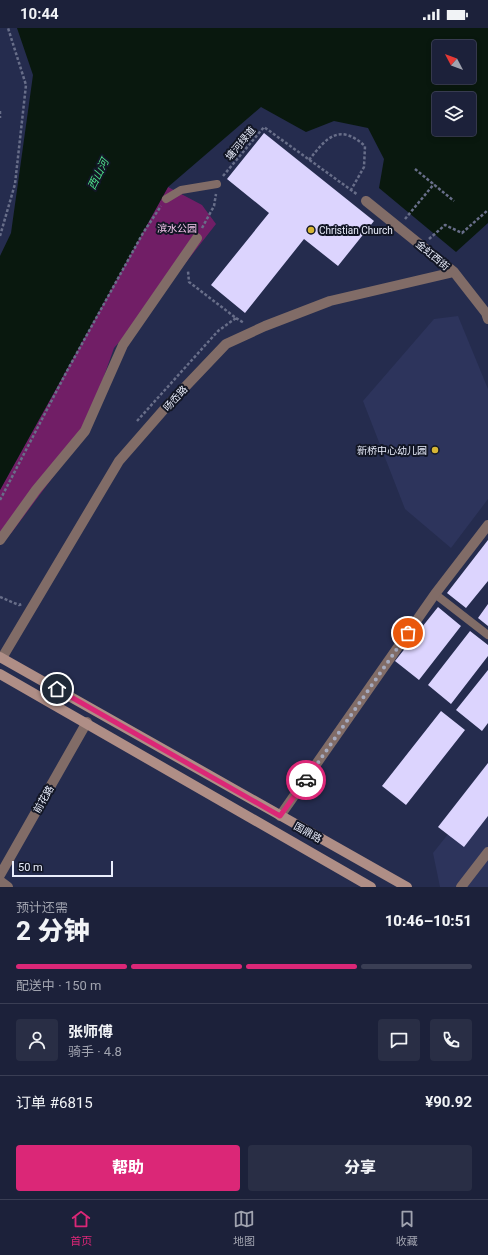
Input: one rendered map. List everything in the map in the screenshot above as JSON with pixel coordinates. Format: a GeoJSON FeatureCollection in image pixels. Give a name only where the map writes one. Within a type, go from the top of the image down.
{"type":"FeatureCollection","features":[{"type":"Feature","properties":{"kind":"main road","name":"国鼎路"},"geometry":{"type":"LineString","coordinates":[[1,658],[407,887]]}},
{"type":"Feature","properties":{"kind":"main road","name":"国鼎路"},"geometry":{"type":"LineString","coordinates":[[0,674],[87,722],[371,887]]}},
{"type":"Feature","properties":{"kind":"street","name":"金虹西街"},"geometry":{"type":"LineString","coordinates":[[366,201],[399,228],[423,245],[454,272],[486,313],[488,319]]}},
{"type":"Feature","properties":{"kind":"street"},"geometry":{"type":"LineString","coordinates":[[0,540],[36,490],[85,431],[123,345],[197,238]]}},
{"type":"Feature","properties":{"kind":"street","name":"旸岙路"},"geometry":{"type":"LineString","coordinates":[[1,658],[119,461],[226,344],[265,326],[330,301],[454,272]]}},
{"type":"Feature","properties":{"kind":"street"},"geometry":{"type":"LineString","coordinates":[[280,816],[435,594],[488,525]]}},
{"type":"Feature","properties":{"kind":"street","name":"前花路"},"geometry":{"type":"LineString","coordinates":[[0,875],[87,722]]}},
{"type":"Feature","properties":{"kind":"street"},"geometry":{"type":"LineString","coordinates":[[461,887],[488,852]]}},
{"type":"Feature","properties":{"kind":"street"},"geometry":{"type":"LineString","coordinates":[[0,881],[8,887]]}},
{"type":"Feature","properties":{"kind":"lane"},"geometry":{"type":"LineString","coordinates":[[166,199],[181,190],[217,184]]}},
{"type":"Feature","properties":{"kind":"lane"},"geometry":{"type":"LineString","coordinates":[[435,594],[488,635]]}},
{"type":"Feature","properties":{"kind":"path"},"geometry":{"type":"LineString","coordinates":[[0,236],[15,184],[26,85],[8,28]]}},
{"type":"Feature","properties":{"kind":"path"},"geometry":{"type":"LineString","coordinates":[[0,111],[0,118]]}},
{"type":"Feature","properties":{"kind":"path","name":"塘河绿道"},"geometry":{"type":"LineString","coordinates":[[217,184],[264,127],[366,201]]}},
{"type":"Feature","properties":{"kind":"path"},"geometry":{"type":"LineString","coordinates":[[309,160],[322,143],[335,135],[344,133],[356,138],[365,146],[364,167],[351,190]]}},
{"type":"Feature","properties":{"kind":"path"},"geometry":{"type":"LineString","coordinates":[[415,169],[454,201]]}},
{"type":"Feature","properties":{"kind":"path"},"geometry":{"type":"LineString","coordinates":[[197,238],[214,206],[217,184]]}},
{"type":"Feature","properties":{"kind":"path"},"geometry":{"type":"LineString","coordinates":[[399,228],[434,184]]}},
{"type":"Feature","properties":{"kind":"path"},"geometry":{"type":"LineString","coordinates":[[0,500],[67,371],[143,233],[166,199]]}},
{"type":"Feature","properties":{"kind":"path"},"geometry":{"type":"LineString","coordinates":[[423,245],[445,225],[462,233],[488,210]]}},
{"type":"Feature","properties":{"kind":"shaded area","name":"新桥中心幼儿园"},"geometry":{"type":"Polygon","coordinates":[[[458,316],[488,389],[488,499],[451,548],[405,509],[363,401],[434,319],[458,316]]]}},
{"type":"Feature","properties":{"kind":"shaded area"},"geometry":{"type":"Polygon","coordinates":[[[488,784],[488,887],[440,887],[433,853],[488,784]]]}},
{"type":"Feature","properties":{"kind":"green space","name":"滨水公园"},"geometry":{"type":"Polygon","coordinates":[[[168,187],[202,205],[216,224],[162,293],[114,348],[82,438],[12,532],[0,544],[0,490],[168,187]]]}},
{"type":"Feature","properties":{"kind":"water","name":"西山河"},"geometry":{"type":"Polygon","coordinates":[[[17,28],[488,28],[488,223],[456,252],[379,188],[384,159],[368,128],[334,121],[306,132],[261,107],[168,187],[0,490],[0,256],[11,233],[33,75],[17,28]]]}},
{"type":"Feature","properties":{"kind":"building","name":"Christian Church"},"geometry":{"type":"Polygon","coordinates":[[[264,133],[374,221],[338,266],[304,239],[245,313],[211,285],[269,213],[227,179],[264,133]]]}},
{"type":"Feature","properties":{"kind":"building"},"geometry":{"type":"Polygon","coordinates":[[[488,540],[488,581],[466,608],[447,593],[488,540]]]}},
{"type":"Feature","properties":{"kind":"building"},"geometry":{"type":"Polygon","coordinates":[[[488,604],[488,626],[478,618],[488,604]]]}},
{"type":"Feature","properties":{"kind":"building"},"geometry":{"type":"Polygon","coordinates":[[[438,607],[461,626],[419,680],[395,661],[438,607]]]}},
{"type":"Feature","properties":{"kind":"building"},"geometry":{"type":"Polygon","coordinates":[[[470,631],[488,645],[488,656],[451,704],[428,685],[470,631]]]}},
{"type":"Feature","properties":{"kind":"building"},"geometry":{"type":"Polygon","coordinates":[[[488,670],[488,723],[482,731],[456,710],[488,670]]]}},
{"type":"Feature","properties":{"kind":"building"},"geometry":{"type":"Polygon","coordinates":[[[441,711],[465,730],[406,805],[382,786],[441,711]]]}},
{"type":"Feature","properties":{"kind":"building"},"geometry":{"type":"Polygon","coordinates":[[[488,763],[488,816],[464,847],[438,827],[488,763]]]}},
{"type":"Feature","properties":{"kind":"way so far"},"geometry":{"type":"LineString","coordinates":[[306,780],[408,633]]}},
{"type":"Feature","properties":{"kind":"place","name":"Christian Church"},"geometry":{"type":"Point","coordinates":[311,230]}},
{"type":"Feature","properties":{"kind":"place","name":"新桥中心幼儿园"},"geometry":{"type":"Point","coordinates":[435,450]}},
{"type":"Feature","properties":{"kind":"route"},"geometry":{"type":"LineString","coordinates":[[57,689],[280,816],[306,780]]}}]}
